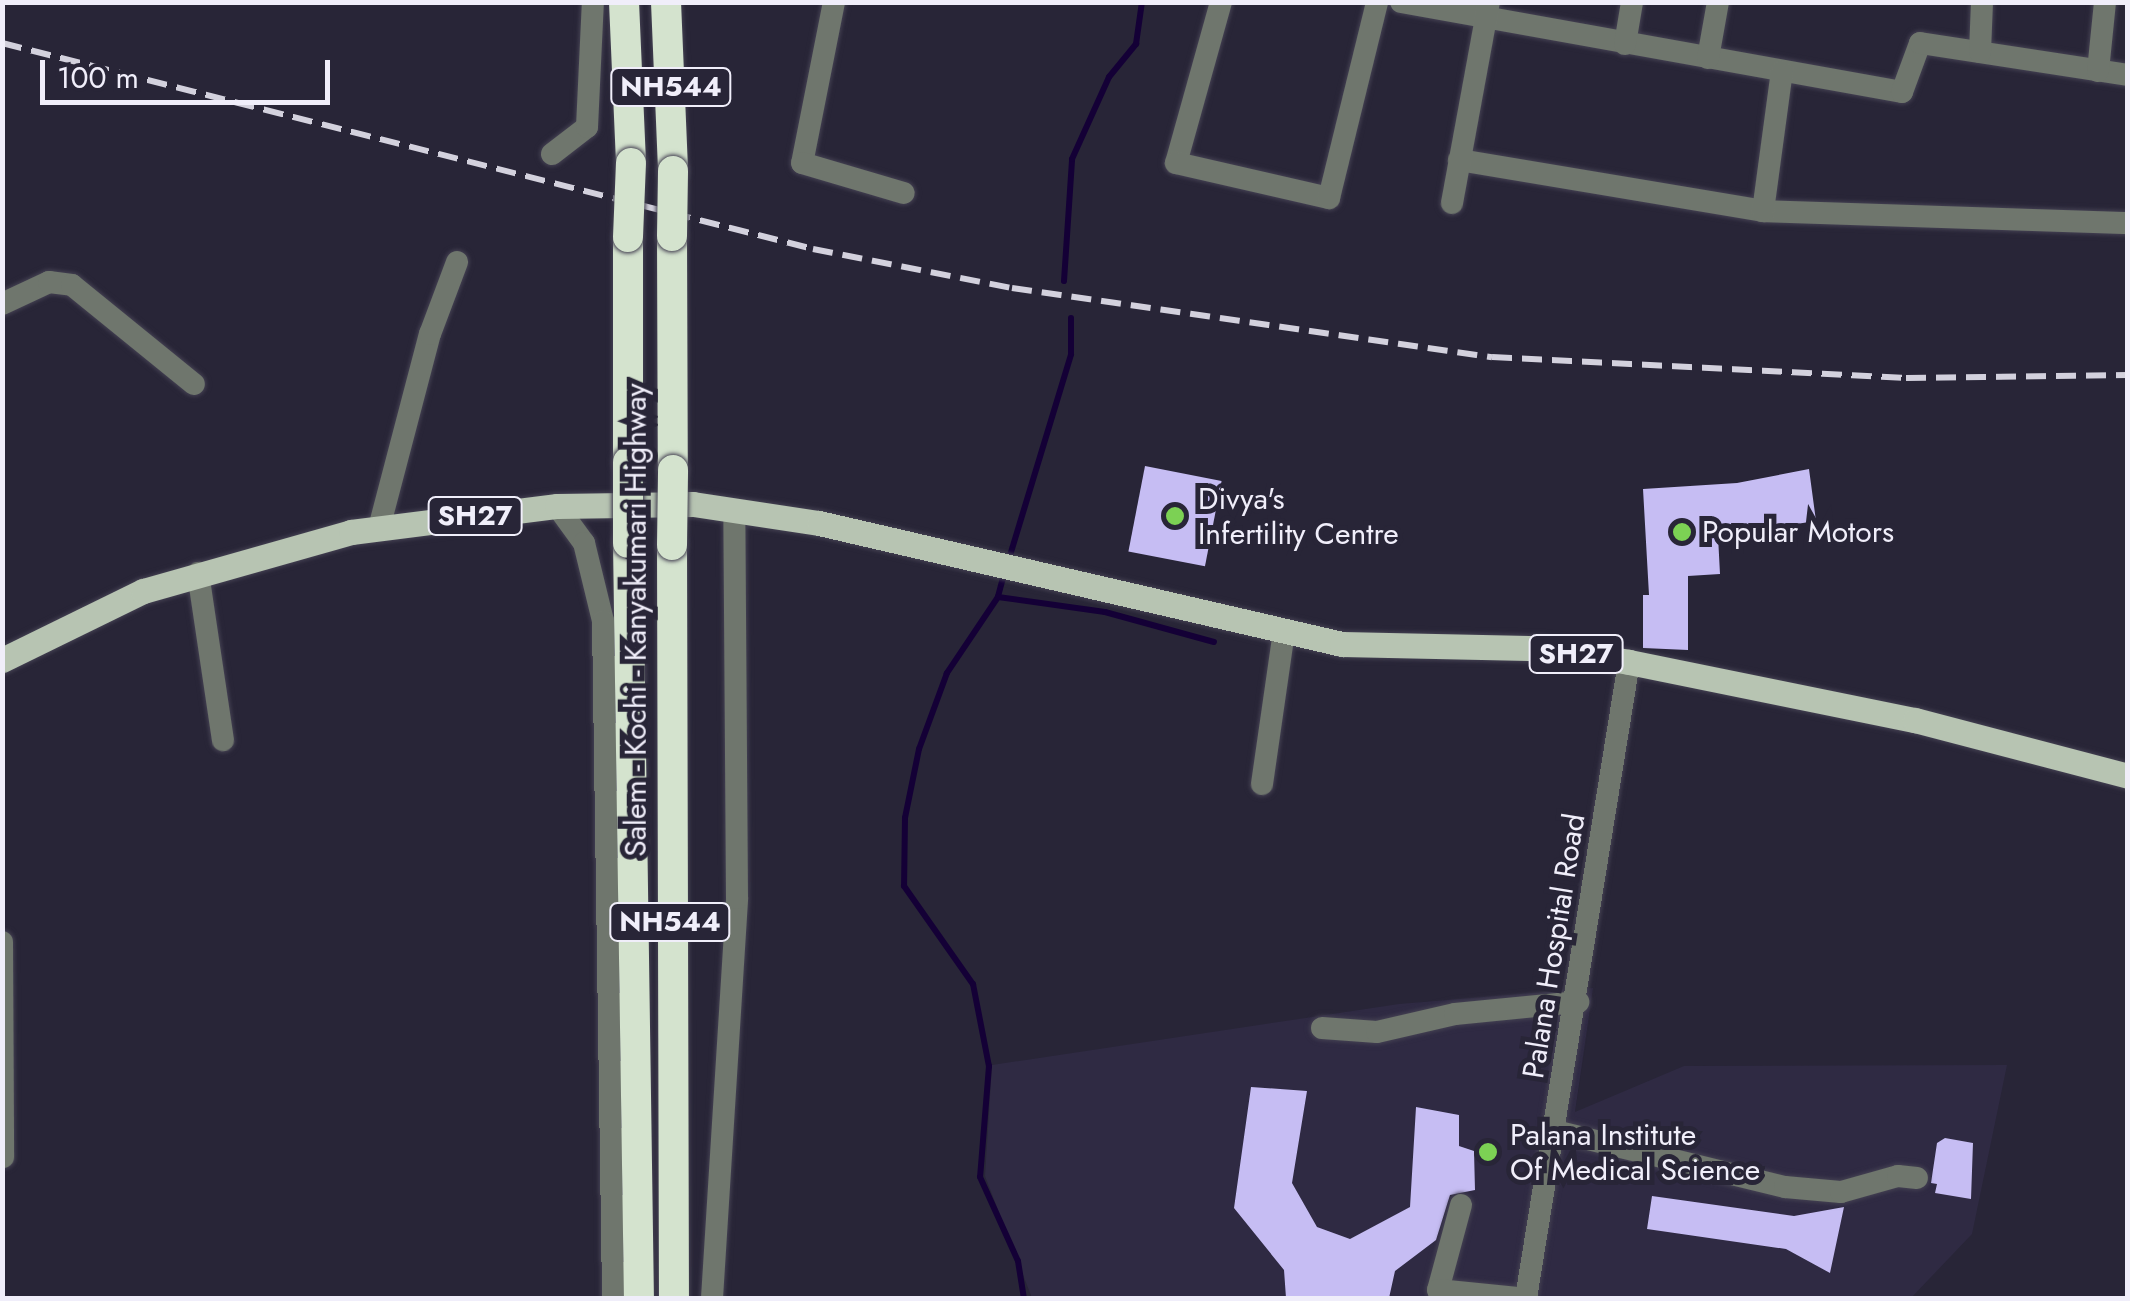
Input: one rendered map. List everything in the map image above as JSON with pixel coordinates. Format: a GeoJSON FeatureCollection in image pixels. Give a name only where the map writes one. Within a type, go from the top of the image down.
{"type":"FeatureCollection","features":[{"type":"Feature","properties":{"kind":"highway","name":"Salem - Kochi - Kanyakumari Highway"},"geometry":{"type":"LineString","coordinates":[[624,2],[630,163],[628,543],[639,1298]]}},
{"type":"Feature","properties":{"kind":"highway","name":"Salem - Kochi - Kanyakumari Highway"},"geometry":{"type":"LineString","coordinates":[[666,2],[673,171],[674,1298]]}},
{"type":"Feature","properties":{"kind":"main road","name":"SH27"},"geometry":{"type":"LineString","coordinates":[[2,660],[143,591],[379,528],[558,506],[693,504],[819,523],[966,562],[1342,644],[1540,648],[1629,662],[1915,720],[2128,776]]}},
{"type":"Feature","properties":{"kind":"street"},"geometry":{"type":"LineString","coordinates":[[552,154],[588,127],[593,2]]}},
{"type":"Feature","properties":{"kind":"street"},"geometry":{"type":"LineString","coordinates":[[834,2],[802,162],[904,192]]}},
{"type":"Feature","properties":{"kind":"street"},"geometry":{"type":"LineString","coordinates":[[1221,2],[1176,163],[1329,198],[1377,2]]}},
{"type":"Feature","properties":{"kind":"street"},"geometry":{"type":"LineString","coordinates":[[1401,2],[1487,11],[1625,44],[1902,92],[1920,42],[2128,76]]}},
{"type":"Feature","properties":{"kind":"street"},"geometry":{"type":"LineString","coordinates":[[1625,44],[1632,2]]}},
{"type":"Feature","properties":{"kind":"street"},"geometry":{"type":"LineString","coordinates":[[1708,58],[1718,2]]}},
{"type":"Feature","properties":{"kind":"street"},"geometry":{"type":"LineString","coordinates":[[1980,52],[1982,2]]}},
{"type":"Feature","properties":{"kind":"street"},"geometry":{"type":"LineString","coordinates":[[2098,71],[2105,2]]}},
{"type":"Feature","properties":{"kind":"street"},"geometry":{"type":"LineString","coordinates":[[1452,203],[1487,11]]}},
{"type":"Feature","properties":{"kind":"street"},"geometry":{"type":"LineString","coordinates":[[1763,211],[1782,70]]}},
{"type":"Feature","properties":{"kind":"street"},"geometry":{"type":"LineString","coordinates":[[1460,160],[1763,211],[2128,223]]}},
{"type":"Feature","properties":{"kind":"street"},"geometry":{"type":"LineString","coordinates":[[379,528],[430,334],[457,262]]}},
{"type":"Feature","properties":{"kind":"street"},"geometry":{"type":"LineString","coordinates":[[2,304],[29,295],[49,282],[72,286],[194,384]]}},
{"type":"Feature","properties":{"kind":"street"},"geometry":{"type":"LineString","coordinates":[[2,283],[29,295]]}},
{"type":"Feature","properties":{"kind":"street"},"geometry":{"type":"LineString","coordinates":[[558,506],[584,544],[604,620],[614,1043],[613,1298]]}},
{"type":"Feature","properties":{"kind":"street"},"geometry":{"type":"LineString","coordinates":[[712,1298],[737,898],[734,510]]}},
{"type":"Feature","properties":{"kind":"street"},"geometry":{"type":"LineString","coordinates":[[198,574],[224,740]]}},
{"type":"Feature","properties":{"kind":"street"},"geometry":{"type":"LineString","coordinates":[[1262,784],[1284,632]]}},
{"type":"Feature","properties":{"kind":"street","name":"Palana Hospital Road"},"geometry":{"type":"LineString","coordinates":[[1522,1298],[1578,1002],[1629,662]]}},
{"type":"Feature","properties":{"kind":"street"},"geometry":{"type":"LineString","coordinates":[[2,942],[3,1157]]}},
{"type":"Feature","properties":{"kind":"street"},"geometry":{"type":"LineString","coordinates":[[1322,1028],[1377,1032],[1455,1014],[1578,1002]]}},
{"type":"Feature","properties":{"kind":"street"},"geometry":{"type":"LineString","coordinates":[[1555,1131],[1785,1188],[1841,1192],[1898,1176],[1917,1178]]}},
{"type":"Feature","properties":{"kind":"street"},"geometry":{"type":"LineString","coordinates":[[1461,1206],[1438,1290],[1522,1298]]}},
{"type":"Feature","properties":{"kind":"shaded area","name":"Palana Institute Of Medical Science"},"geometry":{"type":"Polygon","coordinates":[[[1593,988],[1575,1112],[1684,1066],[2007,1065],[1972,1234],[1911,1298],[1032,1298],[985,1176],[992,1065],[1399,1004],[1593,988]]]}},
{"type":"Feature","properties":{"kind":"building","name":"Divya's Infertility Centre"},"geometry":{"type":"Polygon","coordinates":[[[1145,466],[1222,481],[1205,566],[1128,551],[1145,466]]]}},
{"type":"Feature","properties":{"kind":"building"},"geometry":{"type":"Polygon","coordinates":[[[1809,469],[1816,521],[1718,536],[1720,574],[1688,576],[1688,650],[1643,648],[1643,595],[1649,595],[1643,489],[1737,483],[1809,469]]]}},
{"type":"Feature","properties":{"kind":"building","name":"Palana Institute Of Medical Science"},"geometry":{"type":"Polygon","coordinates":[[[1251,1087],[1307,1091],[1292,1183],[1317,1227],[1350,1239],[1410,1207],[1416,1107],[1459,1115],[1459,1146],[1474,1151],[1475,1190],[1450,1195],[1436,1240],[1395,1271],[1389,1298],[1286,1298],[1284,1270],[1234,1208],[1251,1087]]]}},
{"type":"Feature","properties":{"kind":"building"},"geometry":{"type":"Polygon","coordinates":[[[1945,1138],[1973,1143],[1971,1199],[1935,1193],[1937,1184],[1931,1183],[1937,1143],[1945,1138]]]}},
{"type":"Feature","properties":{"kind":"building"},"geometry":{"type":"Polygon","coordinates":[[[1652,1196],[1794,1216],[1844,1207],[1830,1273],[1786,1249],[1647,1229],[1652,1196]]]}},
{"type":"Feature","properties":{"kind":"waterway"},"geometry":{"type":"LineString","coordinates":[[1064,281],[1072,159],[1109,77],[1136,44],[1142,2]]}},
{"type":"Feature","properties":{"kind":"waterway"},"geometry":{"type":"LineString","coordinates":[[1008,562],[1071,354],[1071,318]]}},
{"type":"Feature","properties":{"kind":"waterway"},"geometry":{"type":"LineString","coordinates":[[1004,574],[998,597],[947,673],[919,749],[905,818],[904,886],[973,984],[989,1066],[980,1177],[1018,1261],[1024,1298]]}},
{"type":"Feature","properties":{"kind":"waterway"},"geometry":{"type":"LineString","coordinates":[[998,597],[1105,612],[1214,642]]}},
{"type":"Feature","properties":{"kind":"railway"},"geometry":{"type":"LineString","coordinates":[[2,43],[813,249],[1012,288],[1492,357],[1906,378],[2128,375]]}},
{"type":"Feature","properties":{"kind":"place","name":"Divya's Infertility Centre"},"geometry":{"type":"Point","coordinates":[1175,516]}},
{"type":"Feature","properties":{"kind":"place","name":"Popular Motors"},"geometry":{"type":"Point","coordinates":[1682,532]}},
{"type":"Feature","properties":{"kind":"place","name":"Palana Institute Of Medical Science"},"geometry":{"type":"Point","coordinates":[1488,1152]}}]}
